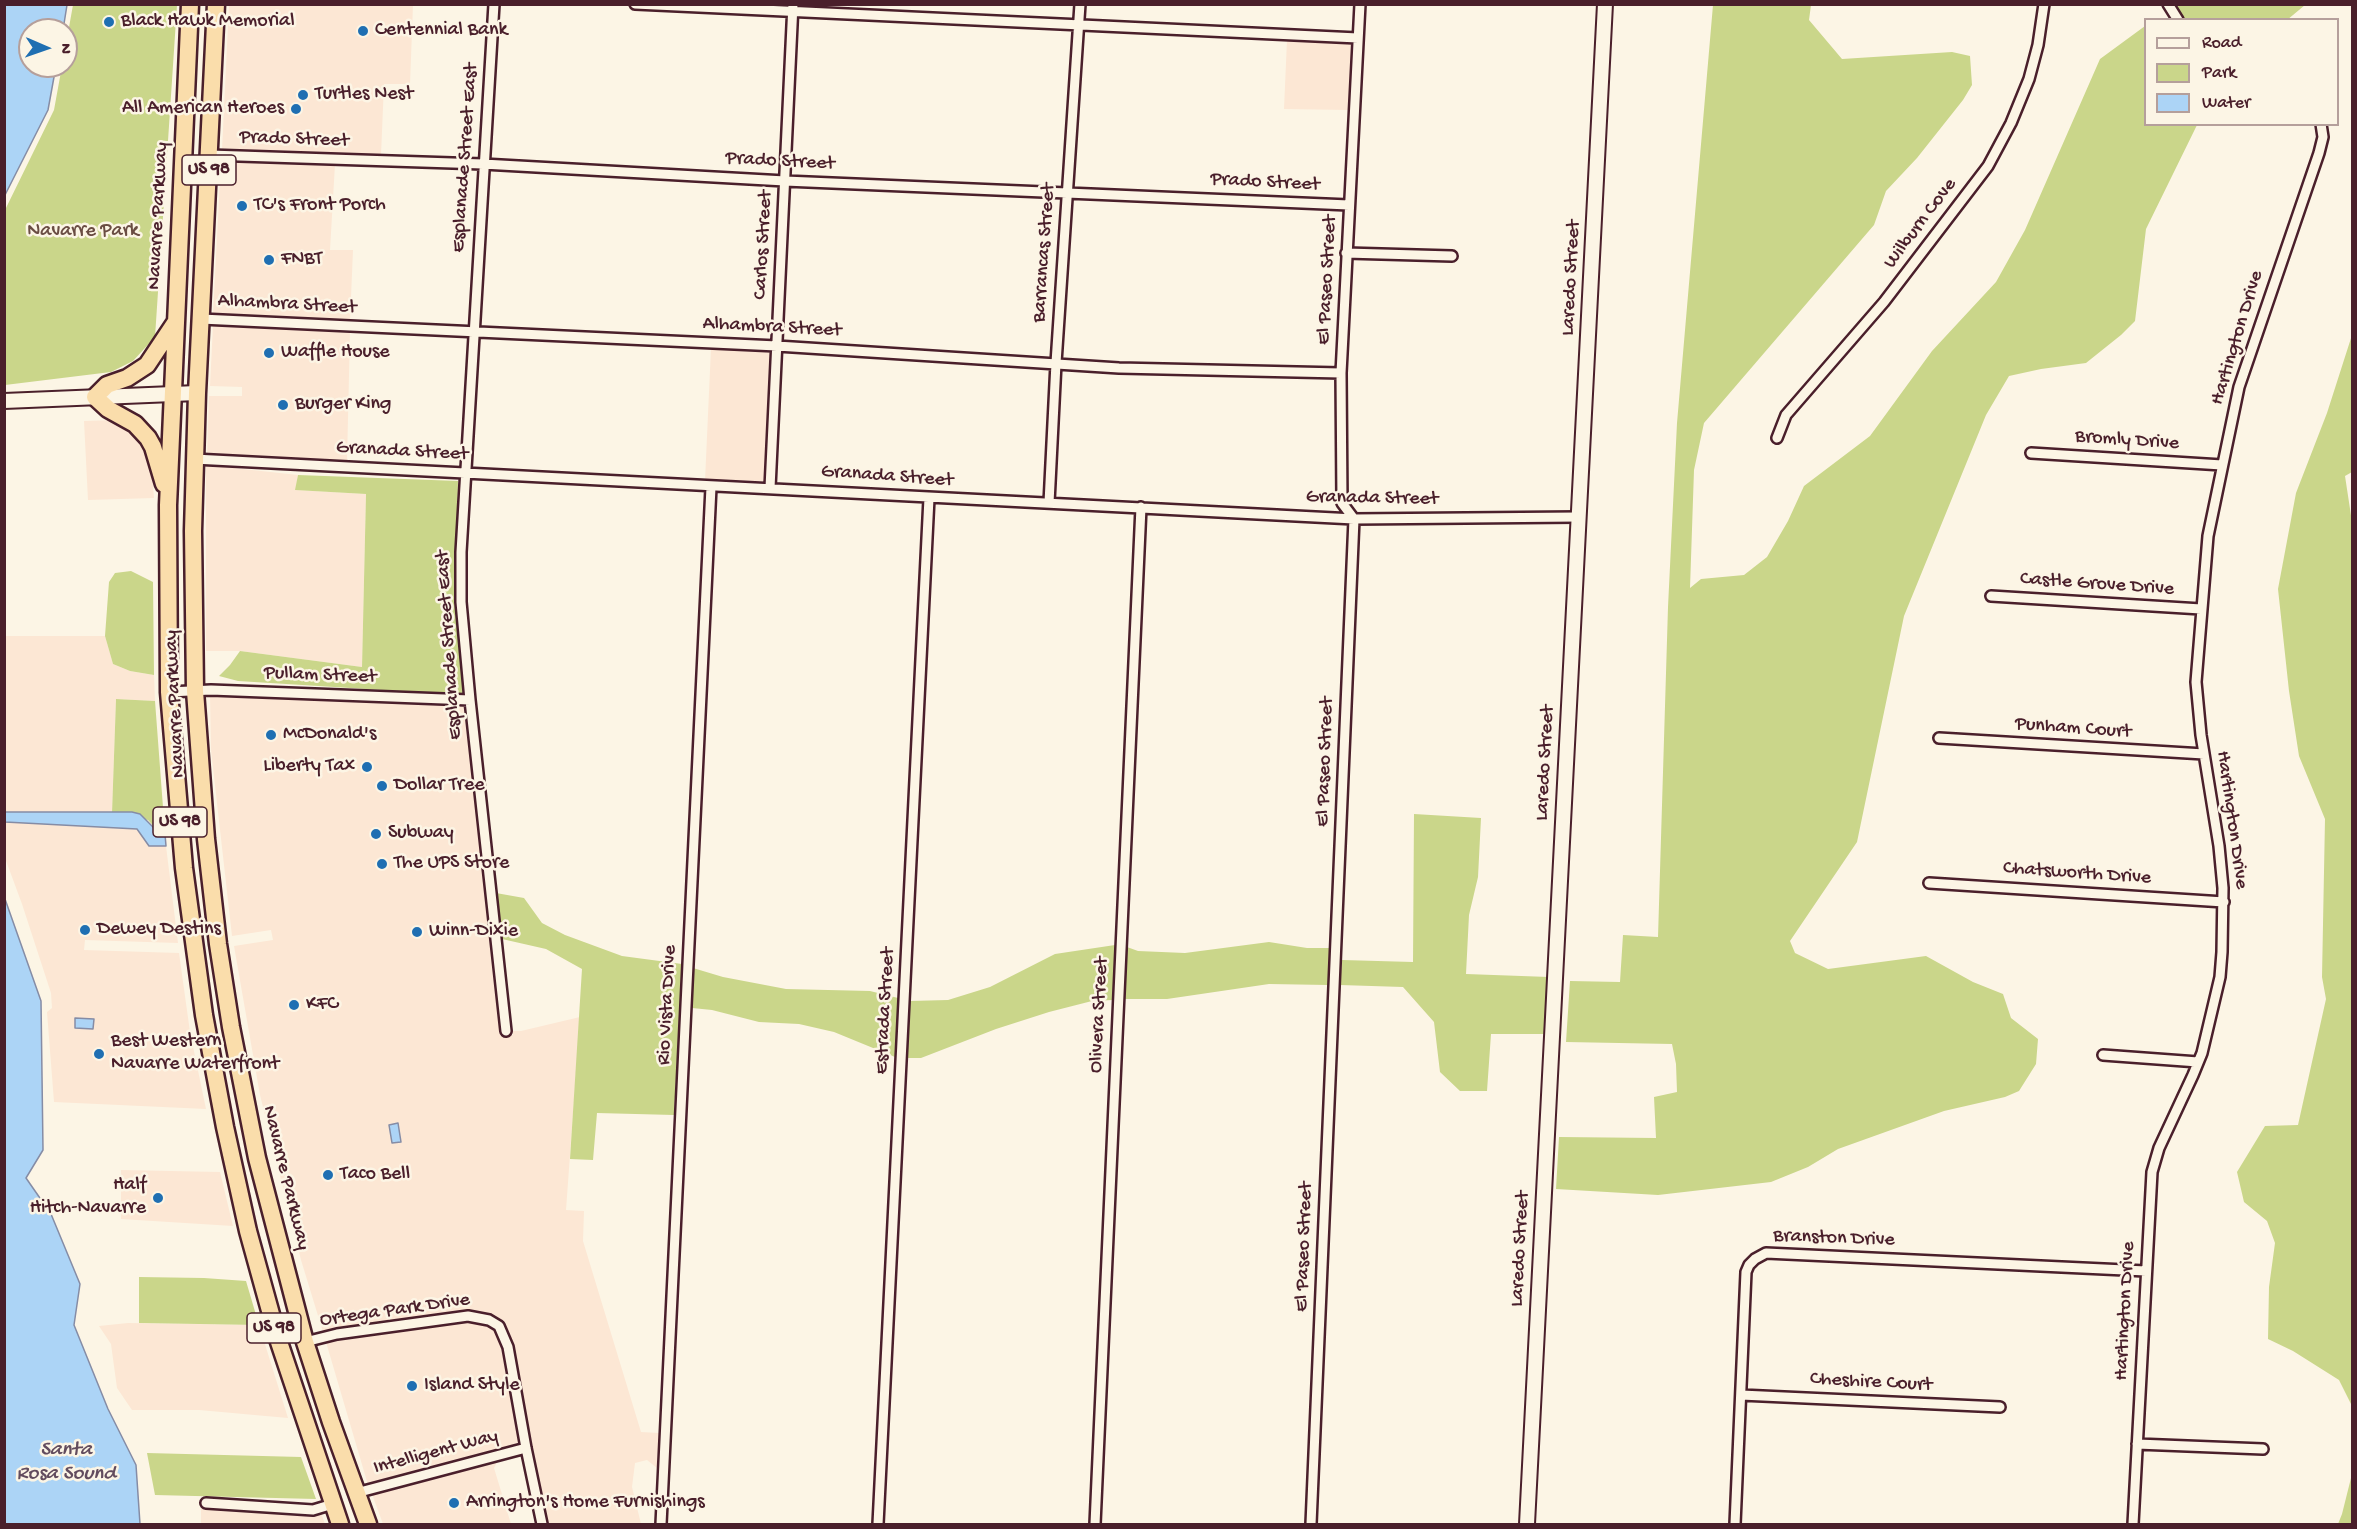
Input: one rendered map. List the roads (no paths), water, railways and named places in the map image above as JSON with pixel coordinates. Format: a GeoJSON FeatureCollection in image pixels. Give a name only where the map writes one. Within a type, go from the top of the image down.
{"type":"FeatureCollection","features":[{"type":"Feature","properties":{"kind":"highway","name":"Navarre Parkway"},"geometry":{"type":"LineString","coordinates":[[190,4],[168,496],[169,692],[184,868],[194,948],[234,1175],[277,1336],[340,1524]]}},
{"type":"Feature","properties":{"kind":"highway","name":"Navarre Parkway"},"geometry":{"type":"LineString","coordinates":[[216,4],[194,459],[195,691],[206,838],[218,944],[252,1137],[305,1342],[368,1524]]}},
{"type":"Feature","properties":{"kind":"highway"},"geometry":{"type":"LineString","coordinates":[[168,496],[148,438],[135,424],[108,409],[95,397],[107,385],[127,378],[147,365],[175,322]]}},
{"type":"Feature","properties":{"kind":"highway"},"geometry":{"type":"LineString","coordinates":[[225,1127],[252,1137]]}},
{"type":"Feature","properties":{"kind":"highway"},"geometry":{"type":"LineString","coordinates":[[234,1175],[248,1175],[265,1189]]}},
{"type":"Feature","properties":{"kind":"street","name":"Esplanade Street East"},"geometry":{"type":"LineString","coordinates":[[494,4],[461,552],[462,602],[470,700],[506,1030]]}},
{"type":"Feature","properties":{"kind":"street"},"geometry":{"type":"LineString","coordinates":[[635,4],[793,8],[1078,26],[1358,38]]}},
{"type":"Feature","properties":{"kind":"street","name":"Barrancas Street"},"geometry":{"type":"LineString","coordinates":[[1049,503],[1080,4]]}},
{"type":"Feature","properties":{"kind":"street","name":"El Paseo Street"},"geometry":{"type":"LineString","coordinates":[[1311,1524],[1354,519],[1342,503],[1341,373],[1360,4]]}},
{"type":"Feature","properties":{"kind":"street","name":"Laredo Street"},"geometry":{"type":"LineString","coordinates":[[1527,1524],[1605,4]]}},
{"type":"Feature","properties":{"kind":"street","name":"Wilburn Cove"},"geometry":{"type":"LineString","coordinates":[[1777,438],[1786,415],[1884,302],[1988,166],[2011,123],[2029,79],[2038,45],[2044,4]]}},
{"type":"Feature","properties":{"kind":"street"},"geometry":{"type":"LineString","coordinates":[[2168,4],[2177,18]]}},
{"type":"Feature","properties":{"kind":"street","name":"Carlos Street"},"geometry":{"type":"LineString","coordinates":[[770,488],[793,8]]}},
{"type":"Feature","properties":{"kind":"street","name":"Hartington Drive"},"geometry":{"type":"LineString","coordinates":[[2133,1524],[2152,1172],[2159,1148],[2198,1062],[2211,1019],[2220,977],[2224,902],[2197,708],[2196,682],[2208,536],[2239,387],[2319,153],[2323,137],[2321,126]]}},
{"type":"Feature","properties":{"kind":"street","name":"Prado Street"},"geometry":{"type":"LineString","coordinates":[[209,155],[483,164],[785,181],[1349,205]]}},
{"type":"Feature","properties":{"kind":"street"},"geometry":{"type":"LineString","coordinates":[[1346,253],[1452,256]]}},
{"type":"Feature","properties":{"kind":"street","name":"Alhambra Street"},"geometry":{"type":"LineString","coordinates":[[201,319],[777,346],[1119,368],[1341,373]]}},
{"type":"Feature","properties":{"kind":"street"},"geometry":{"type":"LineString","coordinates":[[4,401],[197,393]]}},
{"type":"Feature","properties":{"kind":"street","name":"Bromly Drive"},"geometry":{"type":"LineString","coordinates":[[2031,453],[2222,465]]}},
{"type":"Feature","properties":{"kind":"street","name":"Granada Street"},"geometry":{"type":"LineString","coordinates":[[194,459],[1354,519],[1578,517]]}},
{"type":"Feature","properties":{"kind":"street","name":"Rio Vista Drive"},"geometry":{"type":"LineString","coordinates":[[661,1524],[711,487]]}},
{"type":"Feature","properties":{"kind":"street","name":"Estrada Street"},"geometry":{"type":"LineString","coordinates":[[878,1524],[929,498]]}},
{"type":"Feature","properties":{"kind":"street","name":"Olivera Street"},"geometry":{"type":"LineString","coordinates":[[1095,1524],[1141,507]]}},
{"type":"Feature","properties":{"kind":"street","name":"Castle Grove Drive"},"geometry":{"type":"LineString","coordinates":[[1990,596],[2201,609]]}},
{"type":"Feature","properties":{"kind":"street","name":"Pullam Street"},"geometry":{"type":"LineString","coordinates":[[169,692],[470,700]]}},
{"type":"Feature","properties":{"kind":"street","name":"Punham Court"},"geometry":{"type":"LineString","coordinates":[[1939,738],[2204,754]]}},
{"type":"Feature","properties":{"kind":"street","name":"Chatsworth Drive"},"geometry":{"type":"LineString","coordinates":[[1929,883],[2224,902]]}},
{"type":"Feature","properties":{"kind":"street"},"geometry":{"type":"LineString","coordinates":[[2103,1055],[2198,1062]]}},
{"type":"Feature","properties":{"kind":"street","name":"Branston Drive"},"geometry":{"type":"LineString","coordinates":[[1735,1524],[1746,1272],[1749,1265],[1766,1253],[2146,1271]]}},
{"type":"Feature","properties":{"kind":"street","name":"Ortega Park Drive"},"geometry":{"type":"LineString","coordinates":[[305,1342],[337,1334],[468,1316],[489,1320],[499,1326],[505,1335],[508,1347],[542,1524]]}},
{"type":"Feature","properties":{"kind":"street","name":"Cheshire Court"},"geometry":{"type":"LineString","coordinates":[[1741,1395],[2000,1407]]}},
{"type":"Feature","properties":{"kind":"street"},"geometry":{"type":"LineString","coordinates":[[2137,1444],[2263,1449]]}},
{"type":"Feature","properties":{"kind":"street","name":"Intelligent Way"},"geometry":{"type":"LineString","coordinates":[[356,1493],[526,1448]]}},
{"type":"Feature","properties":{"kind":"street"},"geometry":{"type":"LineString","coordinates":[[206,1503],[313,1510],[333,1504]]}},
{"type":"Feature","properties":{"kind":"water"},"geometry":{"type":"Polygon","coordinates":[[[5,4],[67,5],[65,18],[18,18],[18,78],[54,78],[48,110],[5,195],[5,4]]]}},
{"type":"Feature","properties":{"kind":"water"},"geometry":{"type":"Polygon","coordinates":[[[4,812],[132,812],[140,814],[159,833],[165,834],[166,846],[149,846],[137,829],[5,822],[4,812]]]}},
{"type":"Feature","properties":{"kind":"water","name":"Santa Rosa Sound"},"geometry":{"type":"Polygon","coordinates":[[[5,899],[41,1001],[43,1150],[26,1178],[51,1214],[80,1284],[74,1325],[108,1409],[136,1465],[140,1524],[5,1524],[5,899]]]}},
{"type":"Feature","properties":{"kind":"water"},"geometry":{"type":"Polygon","coordinates":[[[75,1018],[94,1019],[93,1029],[75,1028],[75,1018]]]}},
{"type":"Feature","properties":{"kind":"water"},"geometry":{"type":"Polygon","coordinates":[[[398,1123],[401,1142],[392,1143],[389,1125],[398,1123]]]}},
{"type":"Feature","properties":{"kind":"place","name":"Black Hawk Memorial"},"geometry":{"type":"Point","coordinates":[109,22]}},
{"type":"Feature","properties":{"kind":"place","name":"Centennial Bank"},"geometry":{"type":"Point","coordinates":[363,31]}},
{"type":"Feature","properties":{"kind":"place","name":"Turtles Nest"},"geometry":{"type":"Point","coordinates":[303,95]}},
{"type":"Feature","properties":{"kind":"place","name":"All American Heroes"},"geometry":{"type":"Point","coordinates":[296,109]}},
{"type":"Feature","properties":{"kind":"place","name":"TC's Front Porch"},"geometry":{"type":"Point","coordinates":[242,206]}},
{"type":"Feature","properties":{"kind":"place","name":"FNBT"},"geometry":{"type":"Point","coordinates":[269,260]}},
{"type":"Feature","properties":{"kind":"place","name":"Waffle House"},"geometry":{"type":"Point","coordinates":[269,353]}},
{"type":"Feature","properties":{"kind":"place","name":"Burger King"},"geometry":{"type":"Point","coordinates":[283,405]}},
{"type":"Feature","properties":{"kind":"place","name":"McDonald's"},"geometry":{"type":"Point","coordinates":[271,735]}},
{"type":"Feature","properties":{"kind":"place","name":"Liberty Tax"},"geometry":{"type":"Point","coordinates":[367,767]}},
{"type":"Feature","properties":{"kind":"place","name":"Dollar Tree"},"geometry":{"type":"Point","coordinates":[382,786]}},
{"type":"Feature","properties":{"kind":"place","name":"Subway"},"geometry":{"type":"Point","coordinates":[376,834]}},
{"type":"Feature","properties":{"kind":"place","name":"The UPS Store"},"geometry":{"type":"Point","coordinates":[382,864]}},
{"type":"Feature","properties":{"kind":"place","name":"Dewey Destins"},"geometry":{"type":"Point","coordinates":[85,930]}},
{"type":"Feature","properties":{"kind":"place","name":"Winn-Dixie"},"geometry":{"type":"Point","coordinates":[417,932]}},
{"type":"Feature","properties":{"kind":"place","name":"KFC"},"geometry":{"type":"Point","coordinates":[294,1005]}},
{"type":"Feature","properties":{"kind":"place","name":"Best Western Navarre Waterfront"},"geometry":{"type":"Point","coordinates":[99,1054]}},
{"type":"Feature","properties":{"kind":"place","name":"Taco Bell"},"geometry":{"type":"Point","coordinates":[328,1175]}},
{"type":"Feature","properties":{"kind":"place","name":"Half Hitch-Navarre"},"geometry":{"type":"Point","coordinates":[158,1198]}},
{"type":"Feature","properties":{"kind":"place","name":"Island Style"},"geometry":{"type":"Point","coordinates":[412,1386]}},
{"type":"Feature","properties":{"kind":"place","name":"Arrington's Home Furnishings"},"geometry":{"type":"Point","coordinates":[454,1503]}},
{"type":"Feature","properties":{"kind":"park label","name":"Navarre Park"},"geometry":{"type":"Point","coordinates":[83,232]}}]}
